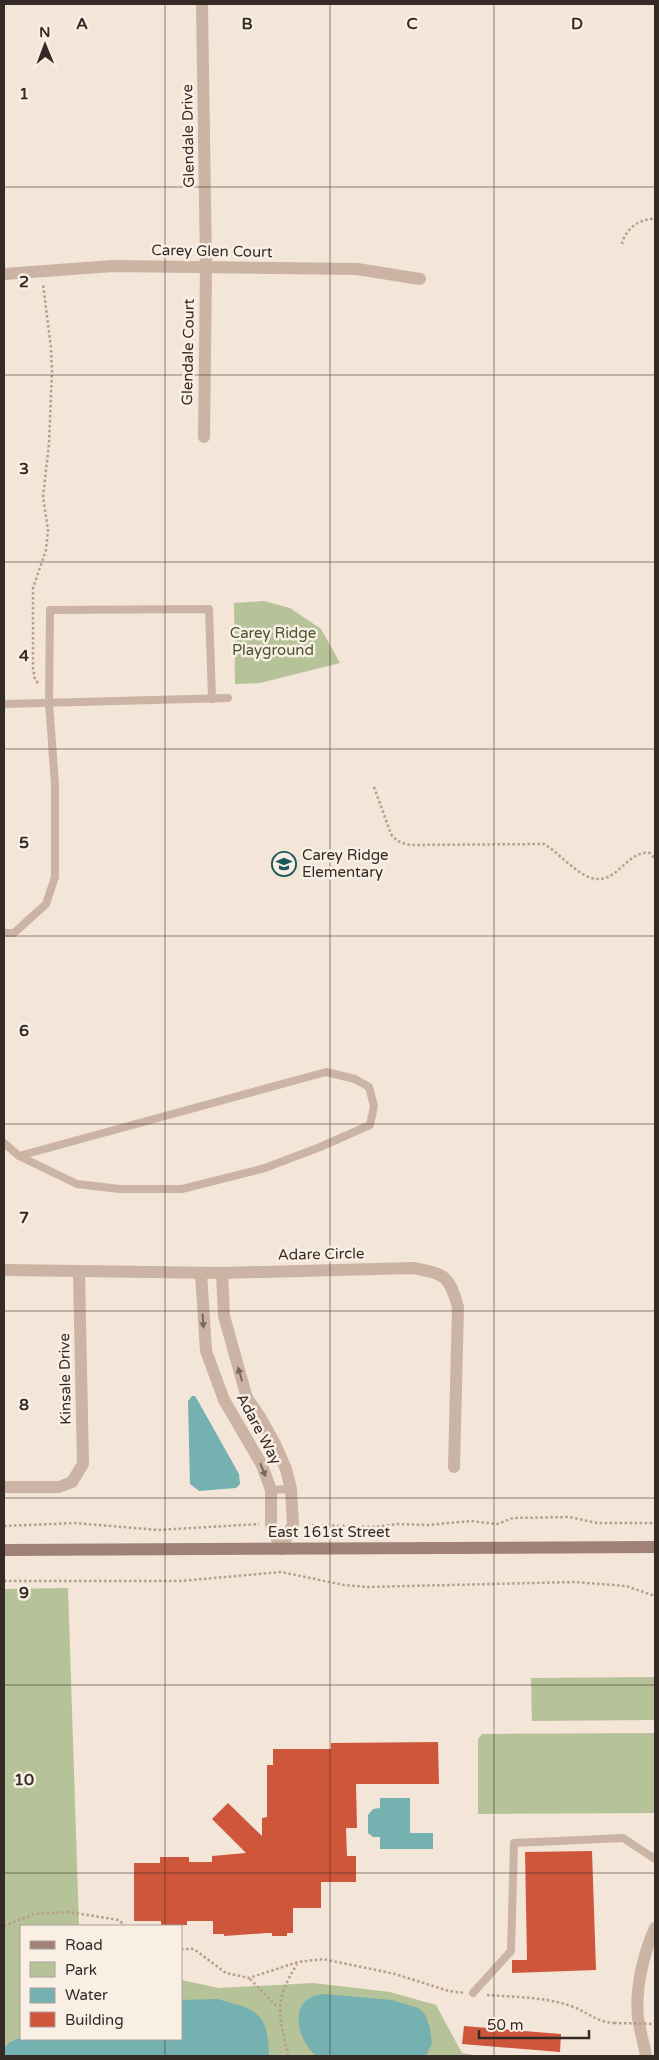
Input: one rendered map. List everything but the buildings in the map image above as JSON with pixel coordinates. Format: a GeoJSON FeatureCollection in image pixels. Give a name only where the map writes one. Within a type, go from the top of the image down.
{"type":"FeatureCollection","features":[{"type":"Feature","properties":{"kind":"street","name":"Glendale Drive"},"geometry":{"type":"LineString","coordinates":[[202,4],[206,267]]}},
{"type":"Feature","properties":{"kind":"street","name":"Carey Glen Court"},"geometry":{"type":"LineString","coordinates":[[4,274],[112,266],[206,267],[357,269],[420,279]]}},
{"type":"Feature","properties":{"kind":"street","name":"Glendale Court"},"geometry":{"type":"LineString","coordinates":[[204,437],[206,267]]}},
{"type":"Feature","properties":{"kind":"street","name":"Adare Circle"},"geometry":{"type":"LineString","coordinates":[[4,1270],[79,1273],[222,1273],[413,1268],[438,1273],[451,1285],[458,1307],[454,1467]]}},
{"type":"Feature","properties":{"kind":"street","name":"Kinsale Drive"},"geometry":{"type":"LineString","coordinates":[[4,1486],[59,1487],[72,1482],[84,1464],[79,1273]]}},
{"type":"Feature","properties":{"kind":"street","name":"Adare Way"},"geometry":{"type":"LineString","coordinates":[[201,1273],[203,1323],[206,1351],[210,1366],[224,1400],[262,1465],[271,1490],[272,1524],[282,1549]]}},
{"type":"Feature","properties":{"kind":"street","name":"Adare Way"},"geometry":{"type":"LineString","coordinates":[[222,1273],[224,1316],[244,1390],[275,1444],[286,1469],[291,1489],[293,1524],[282,1549]]}},
{"type":"Feature","properties":{"kind":"street","name":"East 161st Street"},"geometry":{"type":"LineString","coordinates":[[4,1550],[655,1547]]}},
{"type":"Feature","properties":{"kind":"street"},"geometry":{"type":"LineString","coordinates":[[646,2056],[638,2017],[640,1982],[648,1944],[655,1928]]}},
{"type":"Feature","properties":{"kind":"lane"},"geometry":{"type":"LineString","coordinates":[[4,933],[14,933],[46,904],[55,877],[55,784],[50,703],[50,610],[209,609],[212,699]]}},
{"type":"Feature","properties":{"kind":"lane"},"geometry":{"type":"LineString","coordinates":[[4,704],[228,698]]}},
{"type":"Feature","properties":{"kind":"lane"},"geometry":{"type":"LineString","coordinates":[[4,1143],[19,1156],[76,1184],[120,1189],[182,1189],[265,1168],[320,1147],[370,1125],[374,1106],[369,1087],[355,1079],[326,1072],[19,1156]]}},
{"type":"Feature","properties":{"kind":"lane"},"geometry":{"type":"LineString","coordinates":[[271,1490],[291,1489]]}},
{"type":"Feature","properties":{"kind":"lane"},"geometry":{"type":"LineString","coordinates":[[473,1994],[511,1951],[514,1842],[623,1838],[655,1860]]}},
{"type":"Feature","properties":{"kind":"path"},"geometry":{"type":"LineString","coordinates":[[622,244],[626,234],[637,223],[655,219]]}},
{"type":"Feature","properties":{"kind":"path"},"geometry":{"type":"LineString","coordinates":[[42,284],[51,348],[52,371],[49,443],[43,497],[48,530],[46,550],[33,588],[33,668],[35,680],[43,687]]}},
{"type":"Feature","properties":{"kind":"path"},"geometry":{"type":"LineString","coordinates":[[374,787],[391,834],[401,843],[410,845],[544,844],[556,851],[580,873],[598,880],[608,878],[642,853],[650,853],[655,860]]}},
{"type":"Feature","properties":{"kind":"path"},"geometry":{"type":"LineString","coordinates":[[293,1524],[375,1527],[398,1524],[428,1525],[470,1520],[497,1524],[513,1518],[570,1517],[597,1523],[655,1523]]}},
{"type":"Feature","properties":{"kind":"path"},"geometry":{"type":"LineString","coordinates":[[4,1526],[76,1523],[158,1530],[272,1524]]}},
{"type":"Feature","properties":{"kind":"path"},"geometry":{"type":"LineString","coordinates":[[4,1581],[180,1581],[281,1572],[344,1585],[367,1587],[576,1582],[626,1586],[655,1596]]}},
{"type":"Feature","properties":{"kind":"path"},"geometry":{"type":"LineString","coordinates":[[4,1926],[34,1914],[69,1912],[119,1920],[124,1925]]}},
{"type":"Feature","properties":{"kind":"path"},"geometry":{"type":"LineString","coordinates":[[182,1949],[194,1949],[226,1973],[249,1978],[298,1962],[322,1959],[395,1974],[449,1992],[538,1999],[572,2006],[602,2022],[655,2024]]}},
{"type":"Feature","properties":{"kind":"path"},"geometry":{"type":"LineString","coordinates":[[288,2056],[278,2008],[285,1983],[298,1962]]}},
{"type":"Feature","properties":{"kind":"path"},"geometry":{"type":"LineString","coordinates":[[249,1978],[278,2008]]}},
{"type":"Feature","properties":{"kind":"green space","name":"Carey Ridge Playground"},"geometry":{"type":"Polygon","coordinates":[[[264,601],[290,608],[321,629],[340,663],[260,683],[235,684],[234,603],[264,601]]]}},
{"type":"Feature","properties":{"kind":"green space"},"geometry":{"type":"Polygon","coordinates":[[[68,1588],[79,1925],[20,1925],[20,2040],[182,2040],[182,1980],[219,1988],[313,1983],[390,1992],[436,2005],[462,2053],[480,2056],[4,2056],[4,1589],[68,1588]]]}},
{"type":"Feature","properties":{"kind":"green space"},"geometry":{"type":"Polygon","coordinates":[[[655,1677],[655,1720],[532,1721],[531,1678],[655,1677]]]}},
{"type":"Feature","properties":{"kind":"green space"},"geometry":{"type":"Polygon","coordinates":[[[655,1733],[655,1813],[478,1814],[478,1739],[482,1734],[655,1733]]]}},
{"type":"Feature","properties":{"kind":"water"},"geometry":{"type":"Polygon","coordinates":[[[192,1396],[195,1396],[239,1474],[240,1484],[236,1488],[199,1491],[190,1484],[188,1401],[192,1396]]]}},
{"type":"Feature","properties":{"kind":"water"},"geometry":{"type":"Polygon","coordinates":[[[380,1798],[410,1798],[410,1833],[433,1833],[433,1849],[380,1849],[380,1837],[373,1837],[368,1833],[368,1815],[373,1809],[380,1808],[380,1798]]]}},
{"type":"Feature","properties":{"kind":"water"},"geometry":{"type":"Polygon","coordinates":[[[323,1994],[392,2000],[418,2008],[425,2014],[430,2028],[432,2043],[426,2056],[316,2056],[304,2039],[298,2020],[304,2003],[312,1997],[323,1994]]]}},
{"type":"Feature","properties":{"kind":"water"},"geometry":{"type":"Polygon","coordinates":[[[217,1999],[241,2006],[257,2014],[266,2029],[269,2056],[4,2056],[4,2048],[20,2038],[20,2040],[182,2040],[182,2000],[217,1999]]]}},
{"type":"Feature","properties":{"kind":"place","name":"Carey Ridge Elementary"},"geometry":{"type":"Point","coordinates":[284,864]}}]}
